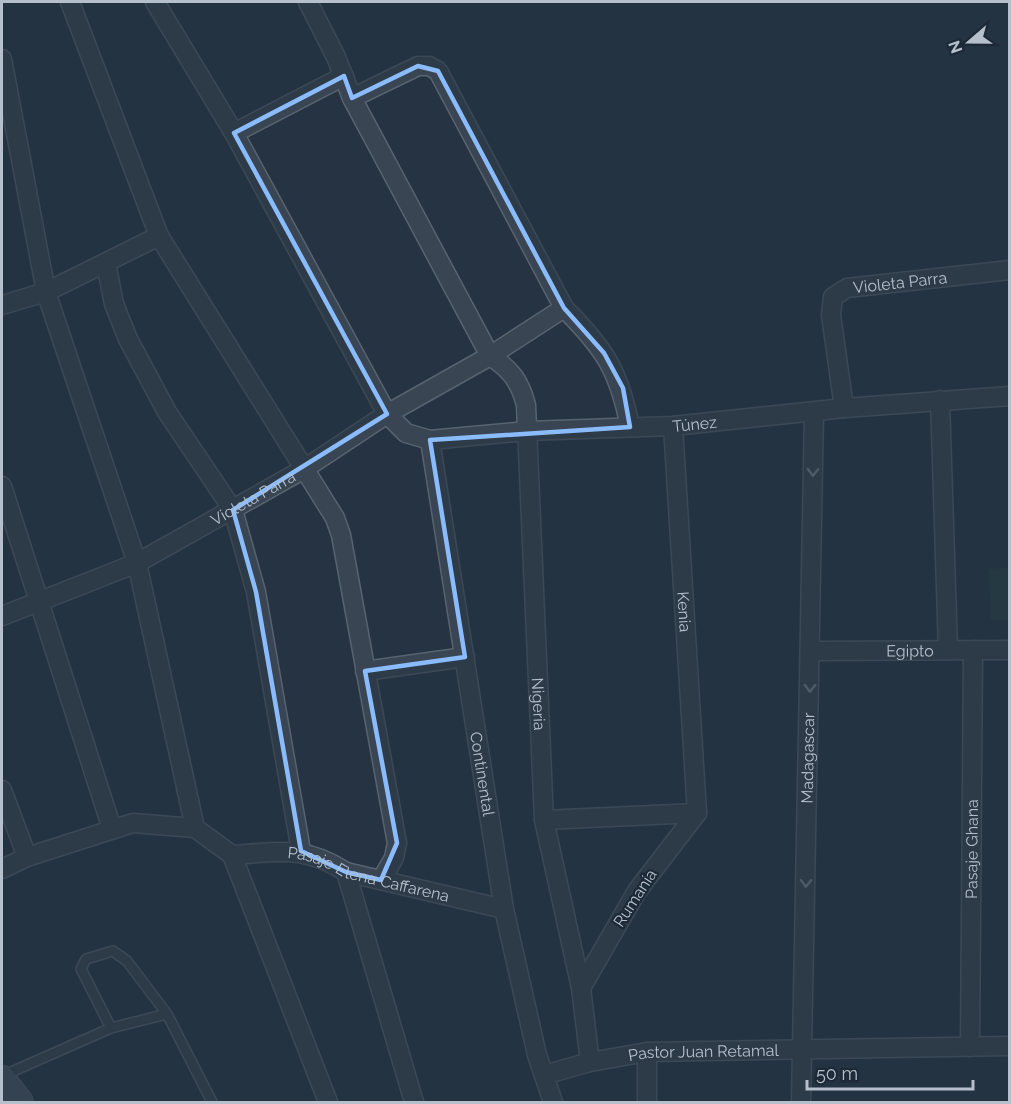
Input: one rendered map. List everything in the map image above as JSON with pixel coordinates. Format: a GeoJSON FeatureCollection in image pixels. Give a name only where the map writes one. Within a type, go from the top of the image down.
{"type":"FeatureCollection","features":[{"type":"Feature","properties":{"kind":"street"},"geometry":{"type":"LineString","coordinates":[[70,2],[159,236],[335,518],[397,843],[394,858],[381,880]]}},
{"type":"Feature","properties":{"kind":"street","name":"Túnez"},"geometry":{"type":"LineString","coordinates":[[155,2],[234,133],[387,414],[406,434],[430,440],[527,431],[673,426],[814,413],[844,408],[1010,396]]}},
{"type":"Feature","properties":{"kind":"street"},"geometry":{"type":"LineString","coordinates":[[308,2],[344,76],[352,98],[490,356]]}},
{"type":"Feature","properties":{"kind":"street"},"geometry":{"type":"LineString","coordinates":[[2,59],[46,292],[136,563],[195,828]]}},
{"type":"Feature","properties":{"kind":"street"},"geometry":{"type":"LineString","coordinates":[[352,98],[418,66],[429,66],[438,71],[564,308],[604,353],[623,388],[630,428]]}},
{"type":"Feature","properties":{"kind":"street"},"geometry":{"type":"LineString","coordinates":[[234,133],[344,76]]}},
{"type":"Feature","properties":{"kind":"street"},"geometry":{"type":"LineString","coordinates":[[2,305],[46,292],[159,236]]}},
{"type":"Feature","properties":{"kind":"street"},"geometry":{"type":"LineString","coordinates":[[106,264],[114,304],[128,339],[167,412],[233,510],[256,592],[301,851]]}},
{"type":"Feature","properties":{"kind":"street","name":"Violeta Parra"},"geometry":{"type":"LineString","coordinates":[[844,408],[831,315],[833,297],[847,288],[1010,270]]}},
{"type":"Feature","properties":{"kind":"street","name":"Violeta Parra"},"geometry":{"type":"LineString","coordinates":[[2,616],[136,563],[233,510],[304,469],[387,414],[490,356],[564,308]]}},
{"type":"Feature","properties":{"kind":"street","name":"Nigeria"},"geometry":{"type":"LineString","coordinates":[[490,356],[506,366],[520,384],[526,405],[544,820],[581,988],[590,1062]]}},
{"type":"Feature","properties":{"kind":"street"},"geometry":{"type":"LineString","coordinates":[[940,400],[948,650]]}},
{"type":"Feature","properties":{"kind":"street","name":"Madagascar"},"geometry":{"type":"LineString","coordinates":[[801,1102],[814,413]]}},
{"type":"Feature","properties":{"kind":"street","name":"Kenia"},"geometry":{"type":"LineString","coordinates":[[673,426],[696,805]]}},
{"type":"Feature","properties":{"kind":"street","name":"Continental"},"geometry":{"type":"LineString","coordinates":[[430,440],[504,909],[544,1075],[553,1102]]}},
{"type":"Feature","properties":{"kind":"street"},"geometry":{"type":"LineString","coordinates":[[2,486],[112,829]]}},
{"type":"Feature","properties":{"kind":"street","name":"Pasaje Ghana"},"geometry":{"type":"LineString","coordinates":[[970,1047],[973,650]]}},
{"type":"Feature","properties":{"kind":"street","name":"Egipto"},"geometry":{"type":"LineString","coordinates":[[810,651],[1010,651]]}},
{"type":"Feature","properties":{"kind":"street"},"geometry":{"type":"LineString","coordinates":[[365,671],[465,657]]}},
{"type":"Feature","properties":{"kind":"street"},"geometry":{"type":"LineString","coordinates":[[2,790],[27,857]]}},
{"type":"Feature","properties":{"kind":"street"},"geometry":{"type":"LineString","coordinates":[[544,820],[696,805]]}},
{"type":"Feature","properties":{"kind":"street","name":"Rumanía"},"geometry":{"type":"LineString","coordinates":[[581,988],[637,891],[696,805]]}},
{"type":"Feature","properties":{"kind":"street"},"geometry":{"type":"LineString","coordinates":[[2,869],[27,857],[133,823],[195,828],[231,855],[328,1102]]}},
{"type":"Feature","properties":{"kind":"street","name":"Pasaje Elena Caffarena"},"geometry":{"type":"LineString","coordinates":[[231,855],[301,851],[346,872],[504,909]]}},
{"type":"Feature","properties":{"kind":"street"},"geometry":{"type":"LineString","coordinates":[[346,872],[414,1102]]}},
{"type":"Feature","properties":{"kind":"street","name":"Pastor Juan Retamal"},"geometry":{"type":"LineString","coordinates":[[544,1075],[590,1062],[647,1052],[1010,1046]]}},
{"type":"Feature","properties":{"kind":"street"},"geometry":{"type":"LineString","coordinates":[[646,1102],[647,1052]]}},
{"type":"Feature","properties":{"kind":"street"},"geometry":{"type":"LineString","coordinates":[[2,1077],[20,1102]]}},
{"type":"Feature","properties":{"kind":"lane"},"geometry":{"type":"LineString","coordinates":[[111,1028],[81,969],[86,959],[113,951],[127,961],[167,1014],[212,1102]]}},
{"type":"Feature","properties":{"kind":"lane"},"geometry":{"type":"LineString","coordinates":[[2,1077],[111,1028],[167,1014]]}},
{"type":"Feature","properties":{"kind":"highlighted area"},"geometry":{"type":"Polygon","coordinates":[[[418,66],[438,71],[564,308],[604,353],[623,388],[630,427],[430,440],[465,657],[365,671],[397,843],[381,880],[346,872],[301,851],[256,592],[233,510],[387,414],[234,133],[344,76],[352,98],[418,66]]]}},
{"type":"Feature","properties":{"kind":"green space"},"geometry":{"type":"Polygon","coordinates":[[[1009,568],[1009,620],[991,620],[989,569],[1009,568]]]}}]}
